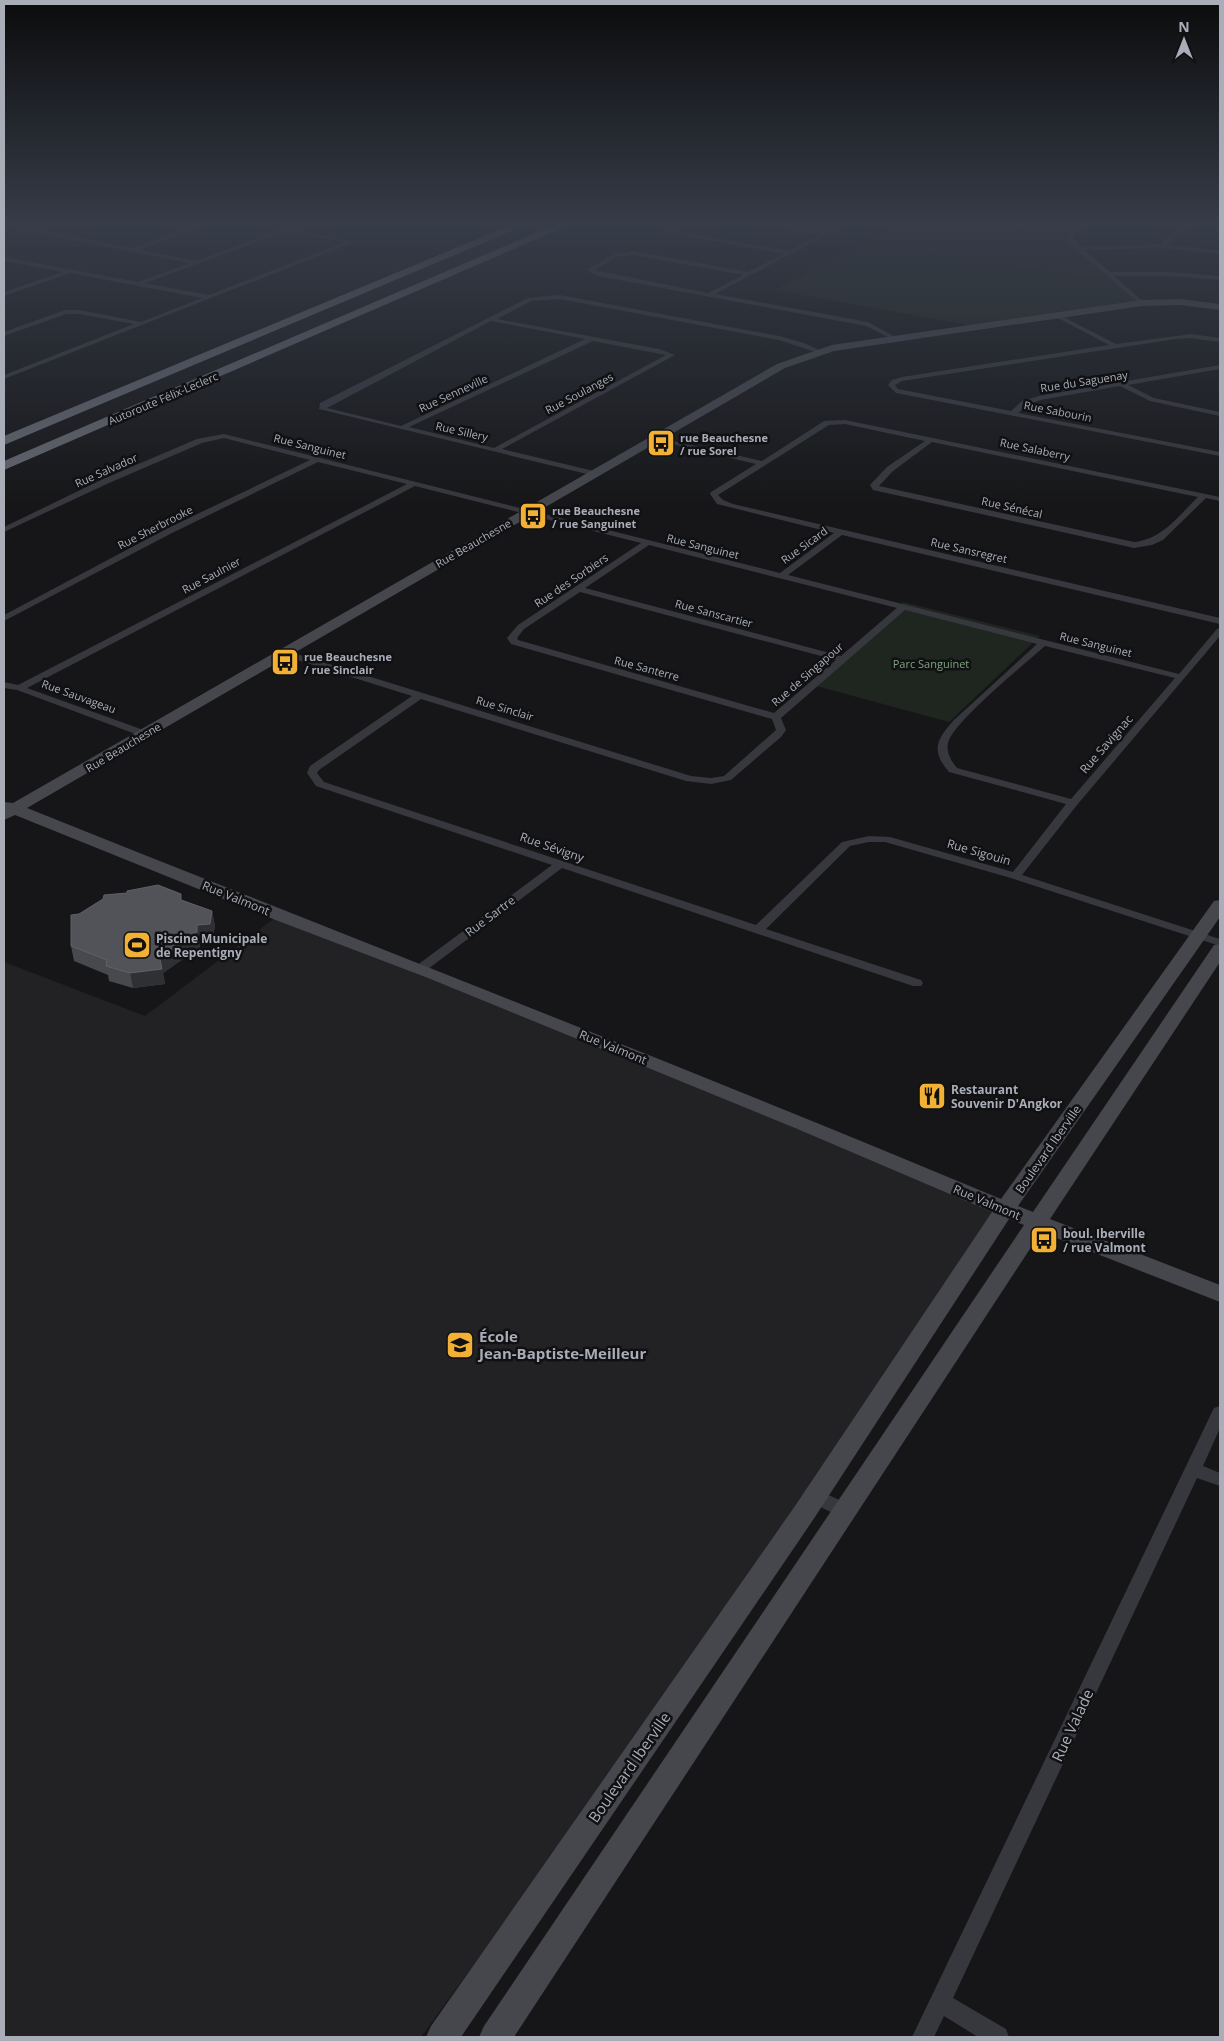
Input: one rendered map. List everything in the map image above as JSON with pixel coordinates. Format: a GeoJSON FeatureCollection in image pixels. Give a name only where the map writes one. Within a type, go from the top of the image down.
{"type":"FeatureCollection","features":[{"type":"Feature","properties":{"kind":"highway","name":"Autoroute Félix-Leclerc"},"geometry":{"type":"LineString","coordinates":[[4,441],[300,317]]}},
{"type":"Feature","properties":{"kind":"highway","name":"Autoroute Félix-Leclerc"},"geometry":{"type":"LineString","coordinates":[[4,466],[350,317]]}},
{"type":"Feature","properties":{"kind":"street"},"geometry":{"type":"LineString","coordinates":[[4,334],[50,317]]}},
{"type":"Feature","properties":{"kind":"street"},"geometry":{"type":"LineString","coordinates":[[106,317],[140,324]]}},
{"type":"Feature","properties":{"kind":"street"},"geometry":{"type":"LineString","coordinates":[[4,377],[157,317]]}},
{"type":"Feature","properties":{"kind":"street"},"geometry":{"type":"LineString","coordinates":[[668,317],[779,338],[802,344],[818,351]]}},
{"type":"Feature","properties":{"kind":"street"},"geometry":{"type":"LineString","coordinates":[[832,317],[868,324],[896,339]]}},
{"type":"Feature","properties":{"kind":"street","name":"Rue Beauchesne"},"geometry":{"type":"LineString","coordinates":[[7,810],[146,734],[780,366],[818,351],[1041,317]]}},
{"type":"Feature","properties":{"kind":"street"},"geometry":{"type":"LineString","coordinates":[[1060,317],[1115,346],[1181,336],[1220,340]]}},
{"type":"Feature","properties":{"kind":"street"},"geometry":{"type":"LineString","coordinates":[[489,319],[593,338]]}},
{"type":"Feature","properties":{"kind":"street","name":"Rue Sillery"},"geometry":{"type":"LineString","coordinates":[[489,319],[331,400],[323,405],[323,409],[595,474]]}},
{"type":"Feature","properties":{"kind":"street","name":"Rue Soulanges"},"geometry":{"type":"LineString","coordinates":[[495,450],[672,355],[659,350],[593,338]]}},
{"type":"Feature","properties":{"kind":"street","name":"Rue Senneville"},"geometry":{"type":"LineString","coordinates":[[402,428],[593,338]]}},
{"type":"Feature","properties":{"kind":"street","name":"Rue Sabourin"},"geometry":{"type":"LineString","coordinates":[[1115,346],[902,379],[892,384],[893,389],[1220,454]]}},
{"type":"Feature","properties":{"kind":"street","name":"Rue du Saguenay"},"geometry":{"type":"LineString","coordinates":[[1013,413],[1033,400],[1220,367]]}},
{"type":"Feature","properties":{"kind":"street"},"geometry":{"type":"LineString","coordinates":[[1123,385],[1152,400],[1220,414]]}},
{"type":"Feature","properties":{"kind":"street","name":"Rue Salaberry"},"geometry":{"type":"LineString","coordinates":[[761,463],[827,423],[845,422],[1220,499]]}},
{"type":"Feature","properties":{"kind":"street","name":"Rue Sanguinet"},"geometry":{"type":"LineString","coordinates":[[219,436],[318,459],[1181,677]]}},
{"type":"Feature","properties":{"kind":"street","name":"Rue Salvador"},"geometry":{"type":"LineString","coordinates":[[4,530],[106,481],[200,441],[219,436]]}},
{"type":"Feature","properties":{"kind":"street"},"geometry":{"type":"LineString","coordinates":[[655,439],[761,463]]}},
{"type":"Feature","properties":{"kind":"street","name":"Rue Sénécal"},"geometry":{"type":"LineString","coordinates":[[932,439],[890,469],[874,485],[876,488],[1134,545],[1149,543],[1160,538],[1204,496]]}},
{"type":"Feature","properties":{"kind":"street","name":"Rue Sherbrooke"},"geometry":{"type":"LineString","coordinates":[[4,618],[169,531],[318,459]]}},
{"type":"Feature","properties":{"kind":"street","name":"Rue Sansregret"},"geometry":{"type":"LineString","coordinates":[[761,463],[716,491],[714,498],[730,506],[1220,621]]}},
{"type":"Feature","properties":{"kind":"street","name":"Rue Saulnier"},"geometry":{"type":"LineString","coordinates":[[19,688],[414,484]]}},
{"type":"Feature","properties":{"kind":"street","name":"Rue Sicard"},"geometry":{"type":"LineString","coordinates":[[780,577],[841,532]]}},
{"type":"Feature","properties":{"kind":"street","name":"Rue des Sorbiers"},"geometry":{"type":"LineString","coordinates":[[512,640],[521,627],[647,543]]}},
{"type":"Feature","properties":{"kind":"street","name":"Rue Sanscartier"},"geometry":{"type":"LineString","coordinates":[[579,589],[842,659]]}},
{"type":"Feature","properties":{"kind":"street","name":"Rue de Singapour"},"geometry":{"type":"LineString","coordinates":[[719,781],[727,778],[777,736],[781,730],[776,717],[904,608]]}},
{"type":"Feature","properties":{"kind":"street","name":"Rue Savignac"},"geometry":{"type":"LineString","coordinates":[[1015,876],[1073,803],[1220,631]]}},
{"type":"Feature","properties":{"kind":"street","name":"Rue Santerre"},"geometry":{"type":"LineString","coordinates":[[512,640],[519,646],[776,717]]}},
{"type":"Feature","properties":{"kind":"street"},"geometry":{"type":"LineString","coordinates":[[1043,642],[963,715],[942,742],[946,762],[953,770],[1073,803]]}},
{"type":"Feature","properties":{"kind":"street","name":"Rue Sinclair"},"geometry":{"type":"LineString","coordinates":[[284,653],[690,779],[719,781]]}},
{"type":"Feature","properties":{"kind":"street","name":"Rue Sauvageau"},"geometry":{"type":"LineString","coordinates":[[4,685],[19,688],[146,734]]}},
{"type":"Feature","properties":{"kind":"street","name":"Rue Sévigny"},"geometry":{"type":"LineString","coordinates":[[420,695],[314,768],[312,773],[320,784],[917,983]]}},
{"type":"Feature","properties":{"kind":"street","name":"Rue Valmont"},"geometry":{"type":"LineString","coordinates":[[7,810],[420,969],[802,1123],[1036,1222],[1220,1294]]}},
{"type":"Feature","properties":{"kind":"street","name":"Rue Sigouin"},"geometry":{"type":"LineString","coordinates":[[758,930],[846,844],[869,839],[886,839],[1015,876],[1220,943]]}},
{"type":"Feature","properties":{"kind":"street","name":"Rue Sartre"},"geometry":{"type":"LineString","coordinates":[[420,969],[560,864]]}},
{"type":"Feature","properties":{"kind":"street","name":"Boulevard Iberville"},"geometry":{"type":"LineString","coordinates":[[442,2037],[815,1496],[1005,1209],[1220,905]]}},
{"type":"Feature","properties":{"kind":"street"},"geometry":{"type":"LineString","coordinates":[[495,2037],[847,1512],[1036,1222],[1220,949]]}},
{"type":"Feature","properties":{"kind":"street","name":"Rue Valade"},"geometry":{"type":"LineString","coordinates":[[923,2037],[1220,1412]]}},
{"type":"Feature","properties":{"kind":"street"},"geometry":{"type":"LineString","coordinates":[[1194,1469],[1220,1480]]}},
{"type":"Feature","properties":{"kind":"street"},"geometry":{"type":"LineString","coordinates":[[815,1496],[847,1512]]}},
{"type":"Feature","properties":{"kind":"street"},"geometry":{"type":"LineString","coordinates":[[940,2002],[998,2037]]}},
{"type":"Feature","properties":{"kind":"shaded area","name":"École Jean-Baptiste-Meilleur"},"geometry":{"type":"Polygon","coordinates":[[[279,915],[1005,1209],[811,1502],[421,2037],[4,2037],[4,962],[145,1016],[279,915]]]}},
{"type":"Feature","properties":{"kind":"green space"},"geometry":{"type":"Polygon","coordinates":[[[924,317],[1045,317],[978,327],[924,317]]]}},
{"type":"Feature","properties":{"kind":"green space","name":"Parc Sanguinet"},"geometry":{"type":"Polygon","coordinates":[[[903,602],[1040,636],[949,722],[809,684],[903,602]]]}},
{"type":"Feature","properties":{"kind":"building","name":"Piscine Municipale de Repentigny"},"geometry":{"type":"Polygon","coordinates":[[[158,885],[181,894],[181,900],[212,911],[210,924],[197,925],[197,932],[160,959],[162,969],[130,973],[106,966],[107,960],[71,946],[71,915],[79,914],[103,899],[104,895],[127,893],[127,891],[158,885]]]}},
{"type":"Feature","properties":{"kind":"place","name":"rue Beauchesne / rue Sorel"},"geometry":{"type":"Point","coordinates":[661,443]}},
{"type":"Feature","properties":{"kind":"place","name":"rue Beauchesne / rue Sanguinet"},"geometry":{"type":"Point","coordinates":[533,516]}},
{"type":"Feature","properties":{"kind":"place","name":"rue Beauchesne / rue Sinclair"},"geometry":{"type":"Point","coordinates":[285,662]}},
{"type":"Feature","properties":{"kind":"place","name":"Piscine Municipale de Repentigny"},"geometry":{"type":"Point","coordinates":[137,945]}},
{"type":"Feature","properties":{"kind":"place","name":"Restaurant Souvenir D'Angkor"},"geometry":{"type":"Point","coordinates":[932,1096]}},
{"type":"Feature","properties":{"kind":"place","name":"boul. Iberville / rue Valmont"},"geometry":{"type":"Point","coordinates":[1044,1240]}},
{"type":"Feature","properties":{"kind":"place","name":"École Jean-Baptiste-Meilleur"},"geometry":{"type":"Point","coordinates":[460,1345]}}]}
